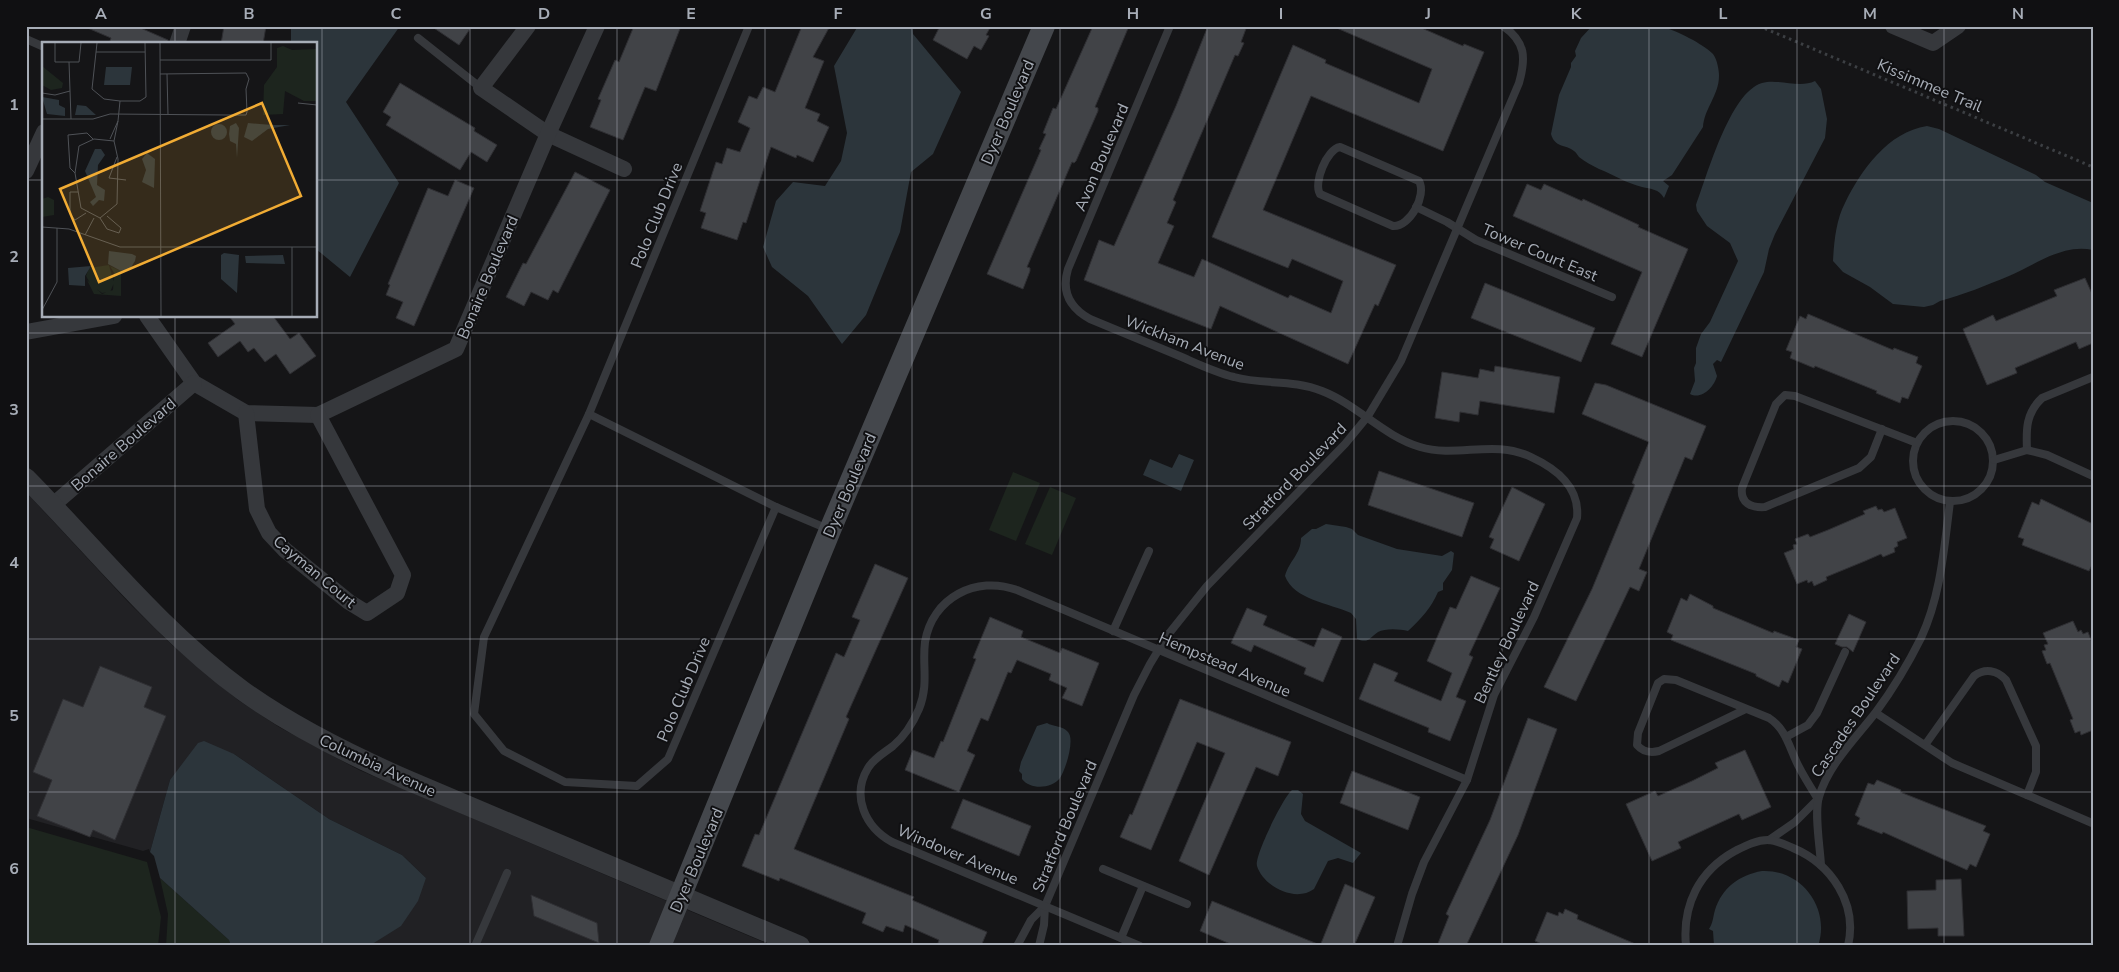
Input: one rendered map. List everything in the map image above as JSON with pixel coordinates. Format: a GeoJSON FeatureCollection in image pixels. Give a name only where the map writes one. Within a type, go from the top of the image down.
{"type":"FeatureCollection","features":[{"type":"Feature","properties":{"kind":"main road","name":"Dyer Boulevard"},"geometry":{"type":"LineString","coordinates":[[660,946],[830,530],[1044,26]]}},
{"type":"Feature","properties":{"kind":"street"},"geometry":{"type":"LineString","coordinates":[[179,42],[184,26]]}},
{"type":"Feature","properties":{"kind":"street"},"geometry":{"type":"LineString","coordinates":[[528,26],[481,88],[548,134],[624,169]]}},
{"type":"Feature","properties":{"kind":"street","name":"Bonaire Boulevard"},"geometry":{"type":"LineString","coordinates":[[148,318],[194,383],[246,413],[318,415],[456,349],[596,26]]}},
{"type":"Feature","properties":{"kind":"street"},"geometry":{"type":"LineString","coordinates":[[1893,26],[1933,43],[1958,26]]}},
{"type":"Feature","properties":{"kind":"street"},"geometry":{"type":"LineString","coordinates":[[26,170],[42,136]]}},
{"type":"Feature","properties":{"kind":"street"},"geometry":{"type":"LineString","coordinates":[[26,332],[103,318]]}},
{"type":"Feature","properties":{"kind":"street","name":"Bonaire Boulevard"},"geometry":{"type":"LineString","coordinates":[[52,504],[194,383]]}},
{"type":"Feature","properties":{"kind":"street","name":"Cayman Court"},"geometry":{"type":"LineString","coordinates":[[246,413],[257,509],[269,533],[292,556],[349,602],[367,613],[397,593],[403,575],[318,415]]}},
{"type":"Feature","properties":{"kind":"street","name":"Columbia Avenue"},"geometry":{"type":"LineString","coordinates":[[26,478],[178,637],[243,691],[284,718],[322,740],[381,768],[800,946]]}},
{"type":"Feature","properties":{"kind":"lane","name":"Polo Club Drive"},"geometry":{"type":"LineString","coordinates":[[749,26],[589,414],[484,637],[474,714],[504,751],[566,783],[637,786],[668,759],[776,507]]}},
{"type":"Feature","properties":{"kind":"lane","name":"Avon Boulevard"},"geometry":{"type":"LineString","coordinates":[[1068,299],[1065,289],[1068,270],[1170,26]]}},
{"type":"Feature","properties":{"kind":"lane","name":"Stratford Boulevard"},"geometry":{"type":"LineString","coordinates":[[1039,946],[1044,925],[1045,906],[1134,695],[1158,650],[1178,621],[1207,586],[1331,460],[1368,416],[1404,353],[1519,83],[1524,58],[1521,44],[1503,26]]}},
{"type":"Feature","properties":{"kind":"lane"},"geometry":{"type":"LineString","coordinates":[[418,38],[481,88]]}},
{"type":"Feature","properties":{"kind":"lane"},"geometry":{"type":"LineString","coordinates":[[26,39],[42,46]]}},
{"type":"Feature","properties":{"kind":"lane"},"geometry":{"type":"LineString","coordinates":[[1336,148],[1346,148],[1415,178],[1421,185],[1416,206],[1407,222],[1403,225],[1393,226],[1324,197],[1317,190],[1317,185],[1328,154],[1336,148]]}},
{"type":"Feature","properties":{"kind":"lane","name":"Tower Court East"},"geometry":{"type":"LineString","coordinates":[[1416,206],[1476,240],[1612,297]]}},
{"type":"Feature","properties":{"kind":"lane","name":"Wickham Avenue"},"geometry":{"type":"LineString","coordinates":[[1068,299],[1081,314],[1090,319],[1220,374],[1248,380],[1296,382],[1310,386],[1338,398],[1368,416],[1393,436],[1420,447],[1436,450],[1504,448],[1516,450],[1551,468]]}},
{"type":"Feature","properties":{"kind":"lane"},"geometry":{"type":"LineString","coordinates":[[2027,450],[2027,420],[2036,404],[2042,398],[2093,377]]}},
{"type":"Feature","properties":{"kind":"lane"},"geometry":{"type":"LineString","coordinates":[[1882,429],[1871,457],[1859,468],[1765,507],[1753,507],[1742,499],[1741,494],[1746,479],[1776,404],[1784,395],[1795,396],[1882,429],[1917,443]]}},
{"type":"Feature","properties":{"kind":"lane"},"geometry":{"type":"LineString","coordinates":[[589,414],[776,507],[830,530]]}},
{"type":"Feature","properties":{"kind":"lane"},"geometry":{"type":"LineString","coordinates":[[1948,421],[1962,422],[1974,427],[1984,436],[1991,448],[1994,460],[1992,474],[1986,486],[1976,495],[1964,500],[1950,502],[1926,492],[1918,481],[1914,469],[1913,456],[1917,443],[1925,432],[1936,425],[1948,421]]}},
{"type":"Feature","properties":{"kind":"lane"},"geometry":{"type":"LineString","coordinates":[[1994,460],[2027,450],[2047,455],[2093,476]]}},
{"type":"Feature","properties":{"kind":"lane","name":"Bentley Boulevard"},"geometry":{"type":"LineString","coordinates":[[1397,946],[1412,894],[1424,862],[1467,780],[1494,695],[1541,602],[1576,518],[1577,500],[1573,491],[1563,478],[1551,468]]}},
{"type":"Feature","properties":{"kind":"lane","name":"Cascades Boulevard"},"geometry":{"type":"LineString","coordinates":[[1686,946],[1687,910],[1691,898],[1702,879],[1714,865],[1728,856],[1746,846],[1769,840],[1795,822],[1818,799],[1838,762],[1876,713],[1904,670],[1932,611],[1941,570],[1950,502]]}},
{"type":"Feature","properties":{"kind":"lane"},"geometry":{"type":"LineString","coordinates":[[1113,631],[1149,551]]}},
{"type":"Feature","properties":{"kind":"lane","name":"Hempstead Avenue"},"geometry":{"type":"LineString","coordinates":[[876,832],[862,807],[861,787],[864,776],[874,760],[903,736],[916,717],[925,688],[925,644],[930,623],[947,601],[971,588],[987,585],[1008,586],[1467,780]]}},
{"type":"Feature","properties":{"kind":"lane"},"geometry":{"type":"LineString","coordinates":[[1786,737],[1808,725],[1818,713],[1845,652]]}},
{"type":"Feature","properties":{"kind":"lane"},"geometry":{"type":"LineString","coordinates":[[1925,745],[1974,676],[1985,671],[1998,672],[2006,680],[2036,746],[2036,772],[2027,795]]}},
{"type":"Feature","properties":{"kind":"lane"},"geometry":{"type":"LineString","coordinates":[[1746,709],[1659,751],[1647,752],[1641,750],[1638,745],[1638,733],[1656,688],[1664,678],[1676,680],[1746,709],[1776,723],[1786,737],[1797,763],[1818,799]]}},
{"type":"Feature","properties":{"kind":"lane"},"geometry":{"type":"LineString","coordinates":[[1876,713],[1967,771],[2092,823]]}},
{"type":"Feature","properties":{"kind":"lane","name":"Cascades Boulevard"},"geometry":{"type":"LineString","coordinates":[[1818,799],[1822,865]]}},
{"type":"Feature","properties":{"kind":"lane","name":"Windover Avenue"},"geometry":{"type":"LineString","coordinates":[[876,832],[892,842],[1140,946]]}},
{"type":"Feature","properties":{"kind":"lane"},"geometry":{"type":"LineString","coordinates":[[1769,840],[1791,847],[1822,865],[1836,883],[1847,907],[1849,922],[1848,946]]}},
{"type":"Feature","properties":{"kind":"lane"},"geometry":{"type":"LineString","coordinates":[[1103,868],[1187,904]]}},
{"type":"Feature","properties":{"kind":"lane"},"geometry":{"type":"LineString","coordinates":[[475,946],[507,872]]}},
{"type":"Feature","properties":{"kind":"lane"},"geometry":{"type":"LineString","coordinates":[[1121,938],[1143,886]]}},
{"type":"Feature","properties":{"kind":"lane","name":"Stratford Boulevard"},"geometry":{"type":"LineString","coordinates":[[1017,946],[1031,920],[1045,906]]}},
{"type":"Feature","properties":{"kind":"path","name":"Kissimmee Trail"},"geometry":{"type":"LineString","coordinates":[[1758,26],[2093,167]]}},
{"type":"Feature","properties":{"kind":"shaded area"},"geometry":{"type":"Polygon","coordinates":[[[1637,25],[1662,27],[1682,34],[1696,42],[1709,50],[1716,59],[1719,71],[1717,89],[1706,114],[1703,127],[1672,175],[1663,181],[1669,186],[1664,198],[1657,191],[1631,183],[1592,165],[1579,157],[1571,149],[1555,142],[1551,134],[1559,95],[1571,63],[1576,56],[1575,51],[1581,38],[1592,26],[1637,25]]]}},
{"type":"Feature","properties":{"kind":"shaded area"},"geometry":{"type":"Polygon","coordinates":[[[291,26],[400,26],[346,102],[399,183],[350,277],[318,251],[318,42],[291,42],[291,26]]]}},
{"type":"Feature","properties":{"kind":"shaded area"},"geometry":{"type":"Polygon","coordinates":[[[858,26],[912,26],[913,34],[961,92],[933,154],[911,172],[900,232],[866,315],[842,344],[808,296],[772,267],[763,247],[776,201],[793,182],[825,186],[841,161],[847,133],[834,66],[858,26]]]}},
{"type":"Feature","properties":{"kind":"shaded area"},"geometry":{"type":"Polygon","coordinates":[[[1815,81],[1821,89],[1827,119],[1825,138],[1775,234],[1769,249],[1764,272],[1721,362],[1717,360],[1713,364],[1717,376],[1715,380],[1703,394],[1690,394],[1695,381],[1696,348],[1701,334],[1710,322],[1738,261],[1730,243],[1707,226],[1697,211],[1696,205],[1713,156],[1730,118],[1750,90],[1762,83],[1768,82],[1802,84],[1815,81]]]}},
{"type":"Feature","properties":{"kind":"shaded area"},"geometry":{"type":"Polygon","coordinates":[[[1927,126],[1939,129],[2036,175],[2045,182],[2093,203],[2093,250],[2082,249],[2060,252],[1992,283],[1924,307],[1893,304],[1870,287],[1843,272],[1833,261],[1834,246],[1839,217],[1852,190],[1877,154],[1888,144],[1913,130],[1927,126]]]}},
{"type":"Feature","properties":{"kind":"shaded area"},"geometry":{"type":"Polygon","coordinates":[[[1179,454],[1194,460],[1181,491],[1143,475],[1150,459],[1172,468],[1179,454]]]}},
{"type":"Feature","properties":{"kind":"shaded area"},"geometry":{"type":"Polygon","coordinates":[[[1013,472],[1040,483],[1016,541],[989,530],[1013,472]]]}},
{"type":"Feature","properties":{"kind":"shaded area"},"geometry":{"type":"Polygon","coordinates":[[[1050,487],[1076,498],[1052,555],[1025,544],[1050,487]]]}},
{"type":"Feature","properties":{"kind":"shaded area"},"geometry":{"type":"Polygon","coordinates":[[[26,492],[129,603],[172,645],[238,700],[279,727],[359,770],[669,902],[650,946],[369,946],[426,878],[402,855],[329,819],[234,754],[170,780],[150,852],[149,849],[143,851],[26,818],[26,492]]]}},
{"type":"Feature","properties":{"kind":"shaded area"},"geometry":{"type":"Polygon","coordinates":[[[1326,524],[1352,529],[1358,535],[1397,549],[1442,556],[1451,551],[1454,553],[1452,570],[1443,583],[1443,590],[1438,592],[1425,613],[1408,631],[1397,629],[1385,630],[1378,632],[1367,641],[1357,639],[1356,619],[1351,613],[1304,596],[1290,584],[1285,576],[1299,549],[1301,538],[1312,529],[1326,524]]]}},
{"type":"Feature","properties":{"kind":"shaded area"},"geometry":{"type":"Polygon","coordinates":[[[1047,723],[1063,728],[1068,732],[1071,741],[1069,754],[1062,774],[1056,782],[1041,787],[1030,785],[1022,779],[1022,774],[1019,771],[1021,762],[1037,726],[1047,723]]]}},
{"type":"Feature","properties":{"kind":"shaded area"},"geometry":{"type":"Polygon","coordinates":[[[204,741],[234,754],[329,819],[402,855],[426,878],[418,901],[401,926],[369,946],[231,946],[229,940],[160,878],[154,856],[150,852],[170,780],[198,743],[204,741]]]}},
{"type":"Feature","properties":{"kind":"shaded area"},"geometry":{"type":"Polygon","coordinates":[[[1292,790],[1298,790],[1303,794],[1301,814],[1305,821],[1361,853],[1353,863],[1338,858],[1328,861],[1314,889],[1298,894],[1289,893],[1273,886],[1260,873],[1257,866],[1257,860],[1270,826],[1292,790]]]}},
{"type":"Feature","properties":{"kind":"shaded area"},"geometry":{"type":"Polygon","coordinates":[[[26,827],[147,862],[161,917],[158,946],[26,946],[26,827]]]}},
{"type":"Feature","properties":{"kind":"shaded area"},"geometry":{"type":"Polygon","coordinates":[[[1762,871],[1776,872],[1789,877],[1810,894],[1820,918],[1821,932],[1818,946],[1714,946],[1713,931],[1709,929],[1722,895],[1739,879],[1762,871]]]}},
{"type":"Feature","properties":{"kind":"shaded area"},"geometry":{"type":"Polygon","coordinates":[[[160,878],[229,940],[231,946],[166,946],[168,914],[160,878]]]}},
{"type":"Feature","properties":{"kind":"shaded area"},"geometry":{"type":"Polygon","coordinates":[[[685,909],[773,946],[670,946],[685,909]]]}},
{"type":"Feature","properties":{"kind":"building"},"geometry":{"type":"Polygon","coordinates":[[[83,26],[136,26],[168,40],[168,42],[110,42],[111,38],[83,26]]]}},
{"type":"Feature","properties":{"kind":"building"},"geometry":{"type":"Polygon","coordinates":[[[224,26],[266,26],[263,42],[221,42],[224,26]]]}},
{"type":"Feature","properties":{"kind":"building"},"geometry":{"type":"Polygon","coordinates":[[[431,26],[472,26],[459,45],[431,26]]]}},
{"type":"Feature","properties":{"kind":"building"},"geometry":{"type":"Polygon","coordinates":[[[634,26],[681,26],[656,91],[645,87],[623,140],[590,127],[601,100],[598,99],[615,60],[619,62],[634,26]]]}},
{"type":"Feature","properties":{"kind":"building"},"geometry":{"type":"Polygon","coordinates":[[[802,26],[830,26],[813,57],[824,61],[805,108],[820,114],[817,121],[829,127],[813,162],[797,155],[796,158],[771,147],[746,223],[743,222],[737,240],[701,228],[706,213],[700,211],[716,162],[722,164],[727,148],[740,152],[750,128],[738,122],[749,96],[757,99],[763,87],[775,92],[802,26]]]}},
{"type":"Feature","properties":{"kind":"building"},"geometry":{"type":"Polygon","coordinates":[[[940,26],[991,26],[986,35],[989,36],[981,50],[974,46],[967,59],[933,40],[940,26]]]}},
{"type":"Feature","properties":{"kind":"building"},"geometry":{"type":"Polygon","coordinates":[[[1093,26],[1129,26],[1095,107],[1098,108],[1098,111],[1076,161],[1072,162],[1027,267],[1030,268],[1030,271],[1023,289],[987,274],[1041,150],[1039,149],[1046,134],[1043,133],[1053,108],[1056,109],[1093,26]]]}},
{"type":"Feature","properties":{"kind":"building"},"geometry":{"type":"Polygon","coordinates":[[[1208,26],[1247,26],[1241,42],[1244,43],[1238,56],[1235,55],[1173,200],[1176,202],[1167,223],[1174,226],[1158,263],[1194,277],[1202,259],[1288,298],[1290,295],[1331,313],[1343,281],[1292,259],[1288,268],[1212,237],[1293,45],[1326,60],[1325,63],[1419,103],[1432,69],[1332,26],[1417,26],[1463,46],[1464,44],[1484,52],[1443,151],[1311,96],[1263,210],[1396,265],[1378,306],[1375,304],[1348,364],[1220,306],[1211,329],[1084,280],[1099,240],[1114,246],[1176,106],[1208,26]]]}},
{"type":"Feature","properties":{"kind":"building"},"geometry":{"type":"Polygon","coordinates":[[[400,83],[475,128],[474,131],[497,145],[487,162],[471,152],[460,170],[386,125],[391,117],[383,112],[400,83]]]}},
{"type":"Feature","properties":{"kind":"building"},"geometry":{"type":"Polygon","coordinates":[[[575,172],[610,190],[558,293],[553,290],[548,300],[531,292],[524,306],[506,297],[523,263],[526,264],[575,172]]]}},
{"type":"Feature","properties":{"kind":"building"},"geometry":{"type":"Polygon","coordinates":[[[455,180],[474,188],[414,326],[396,318],[403,302],[386,295],[390,285],[388,284],[428,188],[448,196],[455,180]]]}},
{"type":"Feature","properties":{"kind":"building"},"geometry":{"type":"Polygon","coordinates":[[[1527,184],[1541,190],[1544,184],[1582,201],[1583,199],[1639,225],[1638,227],[1688,249],[1642,357],[1611,344],[1642,272],[1513,216],[1527,184]]]}},
{"type":"Feature","properties":{"kind":"building"},"geometry":{"type":"Polygon","coordinates":[[[2085,278],[2093,296],[2093,343],[2079,349],[2076,342],[2015,368],[2017,373],[1987,385],[1963,329],[1993,315],[1996,321],[2057,296],[2054,290],[2085,278]]]}},
{"type":"Feature","properties":{"kind":"building"},"geometry":{"type":"Polygon","coordinates":[[[1485,283],[1595,328],[1581,362],[1471,318],[1485,283]]]}},
{"type":"Feature","properties":{"kind":"building"},"geometry":{"type":"Polygon","coordinates":[[[1808,314],[1893,350],[1894,348],[1918,357],[1916,363],[1922,366],[1908,399],[1902,397],[1900,403],[1876,393],[1877,391],[1790,358],[1792,352],[1786,350],[1800,316],[1806,319],[1808,314]]]}},
{"type":"Feature","properties":{"kind":"building"},"geometry":{"type":"Polygon","coordinates":[[[230,318],[274,318],[290,339],[299,333],[316,356],[290,374],[276,354],[265,362],[254,348],[248,352],[240,341],[218,357],[208,343],[235,324],[230,318]]]}},
{"type":"Feature","properties":{"kind":"building"},"geometry":{"type":"Polygon","coordinates":[[[1495,366],[1560,377],[1554,413],[1480,401],[1478,415],[1460,412],[1459,422],[1435,418],[1442,372],[1478,378],[1480,369],[1494,372],[1495,366]]]}},
{"type":"Feature","properties":{"kind":"building"},"geometry":{"type":"Polygon","coordinates":[[[1595,383],[1606,385],[1706,426],[1692,460],[1685,457],[1639,569],[1647,572],[1639,591],[1630,587],[1576,701],[1544,687],[1592,589],[1635,485],[1632,483],[1649,442],[1582,414],[1595,383]]]}},
{"type":"Feature","properties":{"kind":"building"},"geometry":{"type":"Polygon","coordinates":[[[1379,471],[1474,503],[1462,537],[1368,505],[1379,471]]]}},
{"type":"Feature","properties":{"kind":"building"},"geometry":{"type":"Polygon","coordinates":[[[1512,487],[1545,504],[1519,561],[1490,548],[1494,539],[1489,537],[1512,487]]]}},
{"type":"Feature","properties":{"kind":"building"},"geometry":{"type":"Polygon","coordinates":[[[2041,499],[2093,524],[2093,563],[2089,571],[2022,545],[2024,539],[2018,537],[2032,502],[2039,505],[2041,499]]]}},
{"type":"Feature","properties":{"kind":"building"},"geometry":{"type":"Polygon","coordinates":[[[1876,506],[1878,510],[1882,509],[1884,512],[1895,508],[1907,538],[1897,542],[1898,546],[1894,548],[1895,552],[1883,557],[1881,554],[1826,577],[1827,580],[1814,586],[1812,581],[1808,583],[1807,580],[1797,584],[1784,553],[1794,549],[1793,545],[1797,544],[1795,539],[1808,534],[1810,537],[1828,530],[1865,514],[1863,511],[1876,506]]]}},
{"type":"Feature","properties":{"kind":"building"},"geometry":{"type":"Polygon","coordinates":[[[875,564],[908,578],[846,717],[849,719],[794,849],[914,897],[912,900],[987,932],[981,946],[937,946],[939,940],[905,925],[903,932],[886,926],[883,932],[862,923],[866,913],[780,878],[779,881],[742,866],[755,834],[759,835],[836,653],[844,657],[860,620],[852,617],[875,564]]]}},
{"type":"Feature","properties":{"kind":"building"},"geometry":{"type":"Polygon","coordinates":[[[1471,576],[1500,588],[1469,655],[1473,657],[1456,697],[1466,701],[1450,741],[1428,732],[1429,728],[1359,699],[1374,663],[1398,673],[1394,681],[1441,701],[1452,673],[1427,661],[1450,607],[1456,609],[1471,576]]]}},
{"type":"Feature","properties":{"kind":"building"},"geometry":{"type":"Polygon","coordinates":[[[1690,594],[1713,606],[1713,608],[1773,633],[1774,631],[1799,640],[1796,647],[1802,649],[1788,683],[1782,680],[1779,687],[1756,676],[1756,674],[1671,640],[1673,635],[1667,632],[1681,598],[1687,601],[1690,594]]]}},
{"type":"Feature","properties":{"kind":"building"},"geometry":{"type":"Polygon","coordinates":[[[1247,608],[1267,616],[1263,625],[1314,647],[1322,628],[1342,637],[1323,682],[1304,674],[1306,668],[1254,645],[1251,652],[1231,643],[1247,608]]]}},
{"type":"Feature","properties":{"kind":"building"},"geometry":{"type":"Polygon","coordinates":[[[1849,614],[1866,622],[1853,652],[1847,647],[1835,644],[1849,614]]]}},
{"type":"Feature","properties":{"kind":"building"},"geometry":{"type":"Polygon","coordinates":[[[990,617],[1023,631],[1021,637],[1060,653],[1062,648],[1099,663],[1082,706],[1062,698],[1067,688],[1049,680],[1051,674],[1017,660],[1011,673],[1008,672],[988,721],[981,718],[967,751],[975,755],[959,792],[905,770],[913,750],[934,758],[941,741],[943,742],[976,659],[973,658],[990,617]]]}},
{"type":"Feature","properties":{"kind":"building"},"geometry":{"type":"Polygon","coordinates":[[[2073,621],[2078,632],[2081,630],[2083,634],[2088,632],[2093,645],[2093,730],[2081,735],[2080,731],[2075,733],[2070,720],[2073,719],[2050,663],[2047,664],[2042,651],[2046,650],[2044,645],[2048,644],[2043,633],[2073,621]]]}},
{"type":"Feature","properties":{"kind":"building"},"geometry":{"type":"Polygon","coordinates":[[[100,666],[152,687],[144,707],[166,716],[115,840],[93,830],[90,837],[37,816],[52,780],[33,772],[63,699],[83,707],[100,666]]]}},
{"type":"Feature","properties":{"kind":"building"},"geometry":{"type":"Polygon","coordinates":[[[1180,699],[1291,742],[1278,776],[1256,767],[1209,875],[1179,861],[1225,753],[1197,742],[1151,850],[1120,837],[1130,814],[1132,815],[1180,699]]]}},
{"type":"Feature","properties":{"kind":"building"},"geometry":{"type":"Polygon","coordinates":[[[1528,718],[1557,729],[1518,835],[1466,946],[1437,946],[1449,916],[1446,914],[1490,820],[1528,718]]]}},
{"type":"Feature","properties":{"kind":"building"},"geometry":{"type":"Polygon","coordinates":[[[1745,750],[1771,807],[1742,820],[1739,814],[1678,842],[1681,848],[1652,861],[1626,804],[1655,791],[1658,796],[1692,781],[1718,768],[1715,763],[1745,750]]]}},
{"type":"Feature","properties":{"kind":"building"},"geometry":{"type":"Polygon","coordinates":[[[1352,771],[1420,797],[1408,830],[1340,803],[1352,771]]]}},
{"type":"Feature","properties":{"kind":"building"},"geometry":{"type":"Polygon","coordinates":[[[1877,780],[1901,790],[1900,792],[1986,826],[1983,831],[1990,834],[1976,867],[1970,864],[1967,870],[1883,832],[1882,834],[1857,824],[1860,818],[1855,815],[1868,783],[1874,785],[1877,780]]]}},
{"type":"Feature","properties":{"kind":"building"},"geometry":{"type":"Polygon","coordinates":[[[963,799],[1031,826],[1019,856],[951,828],[963,799]]]}},
{"type":"Feature","properties":{"kind":"building"},"geometry":{"type":"Polygon","coordinates":[[[1961,879],[1964,936],[1938,936],[1938,928],[1908,929],[1907,891],[1936,890],[1936,880],[1961,879]]]}},
{"type":"Feature","properties":{"kind":"building"},"geometry":{"type":"Polygon","coordinates":[[[1345,884],[1375,897],[1354,946],[1320,946],[1345,884]]]}},
{"type":"Feature","properties":{"kind":"building"},"geometry":{"type":"Polygon","coordinates":[[[531,895],[597,923],[599,943],[534,916],[531,895]]]}},
{"type":"Feature","properties":{"kind":"building"},"geometry":{"type":"Polygon","coordinates":[[[1212,901],[1320,946],[1235,946],[1200,931],[1212,901]]]}},
{"type":"Feature","properties":{"kind":"building"},"geometry":{"type":"Polygon","coordinates":[[[1565,909],[1578,915],[1577,919],[1640,946],[1546,946],[1535,941],[1547,912],[1558,916],[1559,912],[1563,914],[1565,909]]]}}]}
